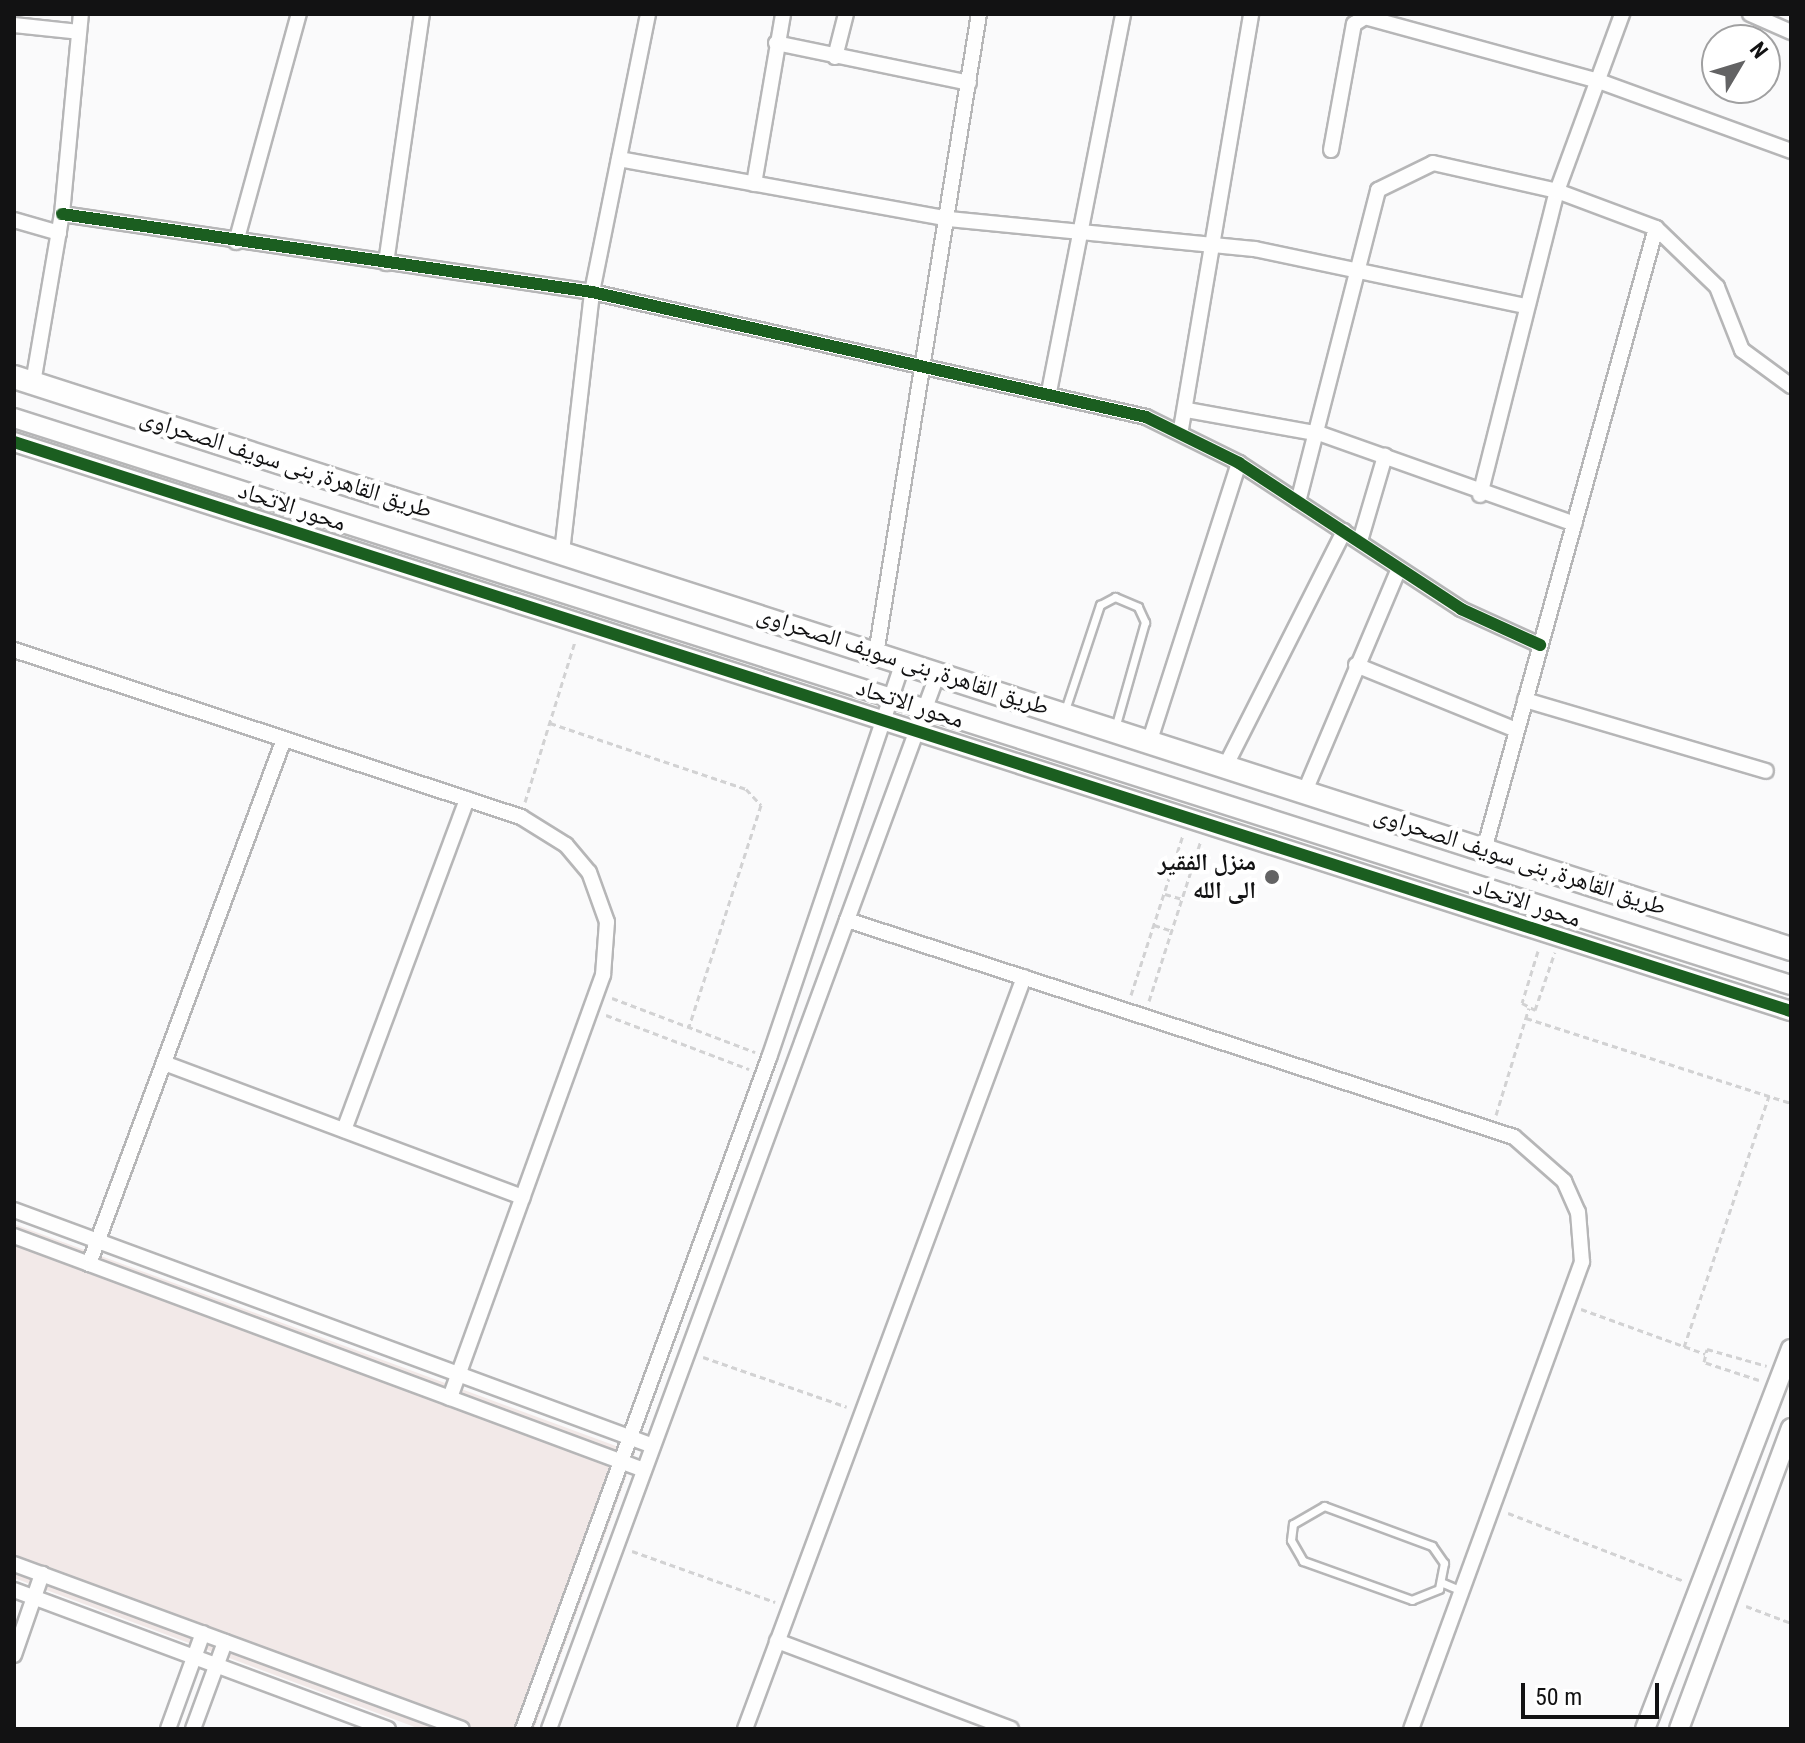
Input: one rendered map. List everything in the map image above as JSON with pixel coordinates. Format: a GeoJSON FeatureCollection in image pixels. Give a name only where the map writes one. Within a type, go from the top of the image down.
{"type":"FeatureCollection","features":[{"type":"Feature","properties":{"kind":"main road","name":"طريق القاهرة, بنى سويف الصحراوى"},"geometry":{"type":"LineString","coordinates":[[23,380],[1115,728],[1791,949]]}},
{"type":"Feature","properties":{"kind":"street"},"geometry":{"type":"LineString","coordinates":[[23,380],[59,233],[81,14]]}},
{"type":"Feature","properties":{"kind":"street"},"geometry":{"type":"LineString","coordinates":[[236,242],[299,14]]}},
{"type":"Feature","properties":{"kind":"street"},"geometry":{"type":"LineString","coordinates":[[386,263],[422,14]]}},
{"type":"Feature","properties":{"kind":"street"},"geometry":{"type":"LineString","coordinates":[[562,552],[592,292],[648,14]]}},
{"type":"Feature","properties":{"kind":"street"},"geometry":{"type":"LineString","coordinates":[[754,184],[783,14]]}},
{"type":"Feature","properties":{"kind":"street"},"geometry":{"type":"LineString","coordinates":[[835,57],[846,14]]}},
{"type":"Feature","properties":{"kind":"street"},"geometry":{"type":"LineString","coordinates":[[876,654],[926,371],[979,14]]}},
{"type":"Feature","properties":{"kind":"street"},"geometry":{"type":"LineString","coordinates":[[1049,392],[1123,14]]}},
{"type":"Feature","properties":{"kind":"street"},"geometry":{"type":"LineString","coordinates":[[1181,429],[1187,410],[1251,14]]}},
{"type":"Feature","properties":{"kind":"street"},"geometry":{"type":"LineString","coordinates":[[1480,495],[1557,191],[1622,14]]}},
{"type":"Feature","properties":{"kind":"street"},"geometry":{"type":"LineString","coordinates":[[1750,14],[1791,32]]}},
{"type":"Feature","properties":{"kind":"street"},"geometry":{"type":"LineString","coordinates":[[1331,150],[1359,19],[1596,80],[1791,151]]}},
{"type":"Feature","properties":{"kind":"street"},"geometry":{"type":"LineString","coordinates":[[14,25],[79,32]]}},
{"type":"Feature","properties":{"kind":"street"},"geometry":{"type":"LineString","coordinates":[[776,43],[969,83]]}},
{"type":"Feature","properties":{"kind":"street"},"geometry":{"type":"LineString","coordinates":[[619,159],[948,219],[1214,244],[1355,267],[1526,306]]}},
{"type":"Feature","properties":{"kind":"street"},"geometry":{"type":"LineString","coordinates":[[1298,502],[1321,434],[1355,267],[1378,190],[1405,172],[1454,163],[1557,191],[1656,228],[1717,287],[1742,350],[1791,386]]}},
{"type":"Feature","properties":{"kind":"street"},"geometry":{"type":"LineString","coordinates":[[62,214],[592,292],[926,371],[1049,392],[1181,429],[1239,463],[1399,569],[1540,645]]}},
{"type":"Feature","properties":{"kind":"street"},"geometry":{"type":"LineString","coordinates":[[14,220],[59,233]]}},
{"type":"Feature","properties":{"kind":"street"},"geometry":{"type":"LineString","coordinates":[[1484,850],[1656,228]]}},
{"type":"Feature","properties":{"kind":"street"},"geometry":{"type":"LineString","coordinates":[[1187,410],[1321,434],[1480,495],[1575,524]]}},
{"type":"Feature","properties":{"kind":"street","name":"محور الاتحاد"},"geometry":{"type":"LineString","coordinates":[[14,418],[1791,985]]}},
{"type":"Feature","properties":{"kind":"street","name":"محور الاتحاد"},"geometry":{"type":"LineString","coordinates":[[14,442],[1791,1011]]}},
{"type":"Feature","properties":{"kind":"street"},"geometry":{"type":"LineString","coordinates":[[1360,541],[1385,456]]}},
{"type":"Feature","properties":{"kind":"street"},"geometry":{"type":"LineString","coordinates":[[1150,740],[1239,463]]}},
{"type":"Feature","properties":{"kind":"street"},"geometry":{"type":"LineString","coordinates":[[1226,765],[1344,531]]}},
{"type":"Feature","properties":{"kind":"street"},"geometry":{"type":"LineString","coordinates":[[1305,791],[1399,569]]}},
{"type":"Feature","properties":{"kind":"street"},"geometry":{"type":"LineString","coordinates":[[14,650],[521,817],[566,845],[597,888],[608,940],[597,992],[450,1398]]}},
{"type":"Feature","properties":{"kind":"street"},"geometry":{"type":"LineString","coordinates":[[523,1729],[763,1075],[888,720],[903,662]]}},
{"type":"Feature","properties":{"kind":"street"},"geometry":{"type":"LineString","coordinates":[[1356,665],[1516,730]]}},
{"type":"Feature","properties":{"kind":"street"},"geometry":{"type":"LineString","coordinates":[[549,1729],[938,673]]}},
{"type":"Feature","properties":{"kind":"street"},"geometry":{"type":"LineString","coordinates":[[1525,700],[1766,771]]}},
{"type":"Feature","properties":{"kind":"street"},"geometry":{"type":"LineString","coordinates":[[89,1264],[284,739]]}},
{"type":"Feature","properties":{"kind":"street"},"geometry":{"type":"LineString","coordinates":[[344,1130],[467,799]]}},
{"type":"Feature","properties":{"kind":"street"},"geometry":{"type":"LineString","coordinates":[[847,920],[1491,1130],[1542,1156],[1572,1196],[1583,1245],[1567,1304],[1411,1729]]}},
{"type":"Feature","properties":{"kind":"street"},"geometry":{"type":"LineString","coordinates":[[745,1729],[1024,977]]}},
{"type":"Feature","properties":{"kind":"street"},"geometry":{"type":"LineString","coordinates":[[164,1063],[523,1197]]}},
{"type":"Feature","properties":{"kind":"street"},"geometry":{"type":"LineString","coordinates":[[14,1210],[653,1446]]}},
{"type":"Feature","properties":{"kind":"street"},"geometry":{"type":"LineString","coordinates":[[14,1236],[644,1470]]}},
{"type":"Feature","properties":{"kind":"street"},"geometry":{"type":"LineString","coordinates":[[1645,1729],[1791,1349]]}},
{"type":"Feature","properties":{"kind":"street"},"geometry":{"type":"LineString","coordinates":[[1679,1729],[1791,1428]]}},
{"type":"Feature","properties":{"kind":"street"},"geometry":{"type":"LineString","coordinates":[[14,1564],[462,1729]]}},
{"type":"Feature","properties":{"kind":"street"},"geometry":{"type":"LineString","coordinates":[[14,1655],[42,1574]]}},
{"type":"Feature","properties":{"kind":"street"},"geometry":{"type":"LineString","coordinates":[[14,1590],[388,1729]]}},
{"type":"Feature","properties":{"kind":"street"},"geometry":{"type":"LineString","coordinates":[[168,1729],[203,1633]]}},
{"type":"Feature","properties":{"kind":"street"},"geometry":{"type":"LineString","coordinates":[[777,1641],[1011,1729]]}},
{"type":"Feature","properties":{"kind":"street"},"geometry":{"type":"LineString","coordinates":[[193,1729],[225,1642]]}},
{"type":"Feature","properties":{"kind":"lane"},"geometry":{"type":"LineString","coordinates":[[1064,712],[1100,605],[1115,597],[1138,607],[1145,622],[1115,728]]}},
{"type":"Feature","properties":{"kind":"lane"},"geometry":{"type":"LineString","coordinates":[[1324,1506],[1432,1546],[1444,1563],[1443,1583],[1412,1600],[1303,1561],[1291,1540],[1293,1524],[1324,1506]]}},
{"type":"Feature","properties":{"kind":"lane"},"geometry":{"type":"LineString","coordinates":[[1443,1583],[1462,1591]]}},
{"type":"Feature","properties":{"kind":"path"},"geometry":{"type":"LineString","coordinates":[[521,817],[581,622]]}},
{"type":"Feature","properties":{"kind":"path"},"geometry":{"type":"LineString","coordinates":[[550,723],[746,789],[761,805],[689,1027]]}},
{"type":"Feature","properties":{"kind":"path"},"geometry":{"type":"LineString","coordinates":[[1127,1010],[1165,894],[1198,820]]}},
{"type":"Feature","properties":{"kind":"path"},"geometry":{"type":"LineString","coordinates":[[1144,1016],[1182,899],[1198,820]]}},
{"type":"Feature","properties":{"kind":"path"},"geometry":{"type":"LineString","coordinates":[[1165,894],[1182,899]]}},
{"type":"Feature","properties":{"kind":"path"},"geometry":{"type":"LineString","coordinates":[[1154,925],[1172,931]]}},
{"type":"Feature","properties":{"kind":"path"},"geometry":{"type":"LineString","coordinates":[[1552,934],[1537,1009],[1529,1008],[1522,1003],[1552,934]]}},
{"type":"Feature","properties":{"kind":"path"},"geometry":{"type":"LineString","coordinates":[[597,992],[769,1058]]}},
{"type":"Feature","properties":{"kind":"path"},"geometry":{"type":"LineString","coordinates":[[1491,1130],[1529,1008]]}},
{"type":"Feature","properties":{"kind":"path"},"geometry":{"type":"LineString","coordinates":[[591,1009],[763,1075]]}},
{"type":"Feature","properties":{"kind":"path"},"geometry":{"type":"LineString","coordinates":[[1526,1018],[1791,1103]]}},
{"type":"Feature","properties":{"kind":"path"},"geometry":{"type":"LineString","coordinates":[[1684,1347],[1769,1096]]}},
{"type":"Feature","properties":{"kind":"path"},"geometry":{"type":"LineString","coordinates":[[1567,1304],[1705,1354]]}},
{"type":"Feature","properties":{"kind":"path"},"geometry":{"type":"LineString","coordinates":[[1710,1347],[1780,1379],[1704,1362],[1705,1354],[1710,1347]]}},
{"type":"Feature","properties":{"kind":"path"},"geometry":{"type":"LineString","coordinates":[[688,1352],[862,1412]]}},
{"type":"Feature","properties":{"kind":"path"},"geometry":{"type":"LineString","coordinates":[[1493,1507],[1699,1587]]}},
{"type":"Feature","properties":{"kind":"path"},"geometry":{"type":"LineString","coordinates":[[617,1545],[790,1607]]}},
{"type":"Feature","properties":{"kind":"path"},"geometry":{"type":"LineString","coordinates":[[1727,1598],[1791,1623]]}},
{"type":"Feature","properties":{"kind":"shaded area"},"geometry":{"type":"Polygon","coordinates":[[[14,1224],[635,1453],[534,1729],[420,1729],[14,1578],[14,1224]]]}},
{"type":"Feature","properties":{"kind":"cycle path"},"geometry":{"type":"LineString","coordinates":[[62,214],[592,292],[1146,417],[1239,463],[1461,609],[1540,645]]}},
{"type":"Feature","properties":{"kind":"cycle path"},"geometry":{"type":"LineString","coordinates":[[14,442],[1791,1011]]}},
{"type":"Feature","properties":{"kind":"place","name":"منزل الفقير الى الله"},"geometry":{"type":"Point","coordinates":[1272,877]}}]}
